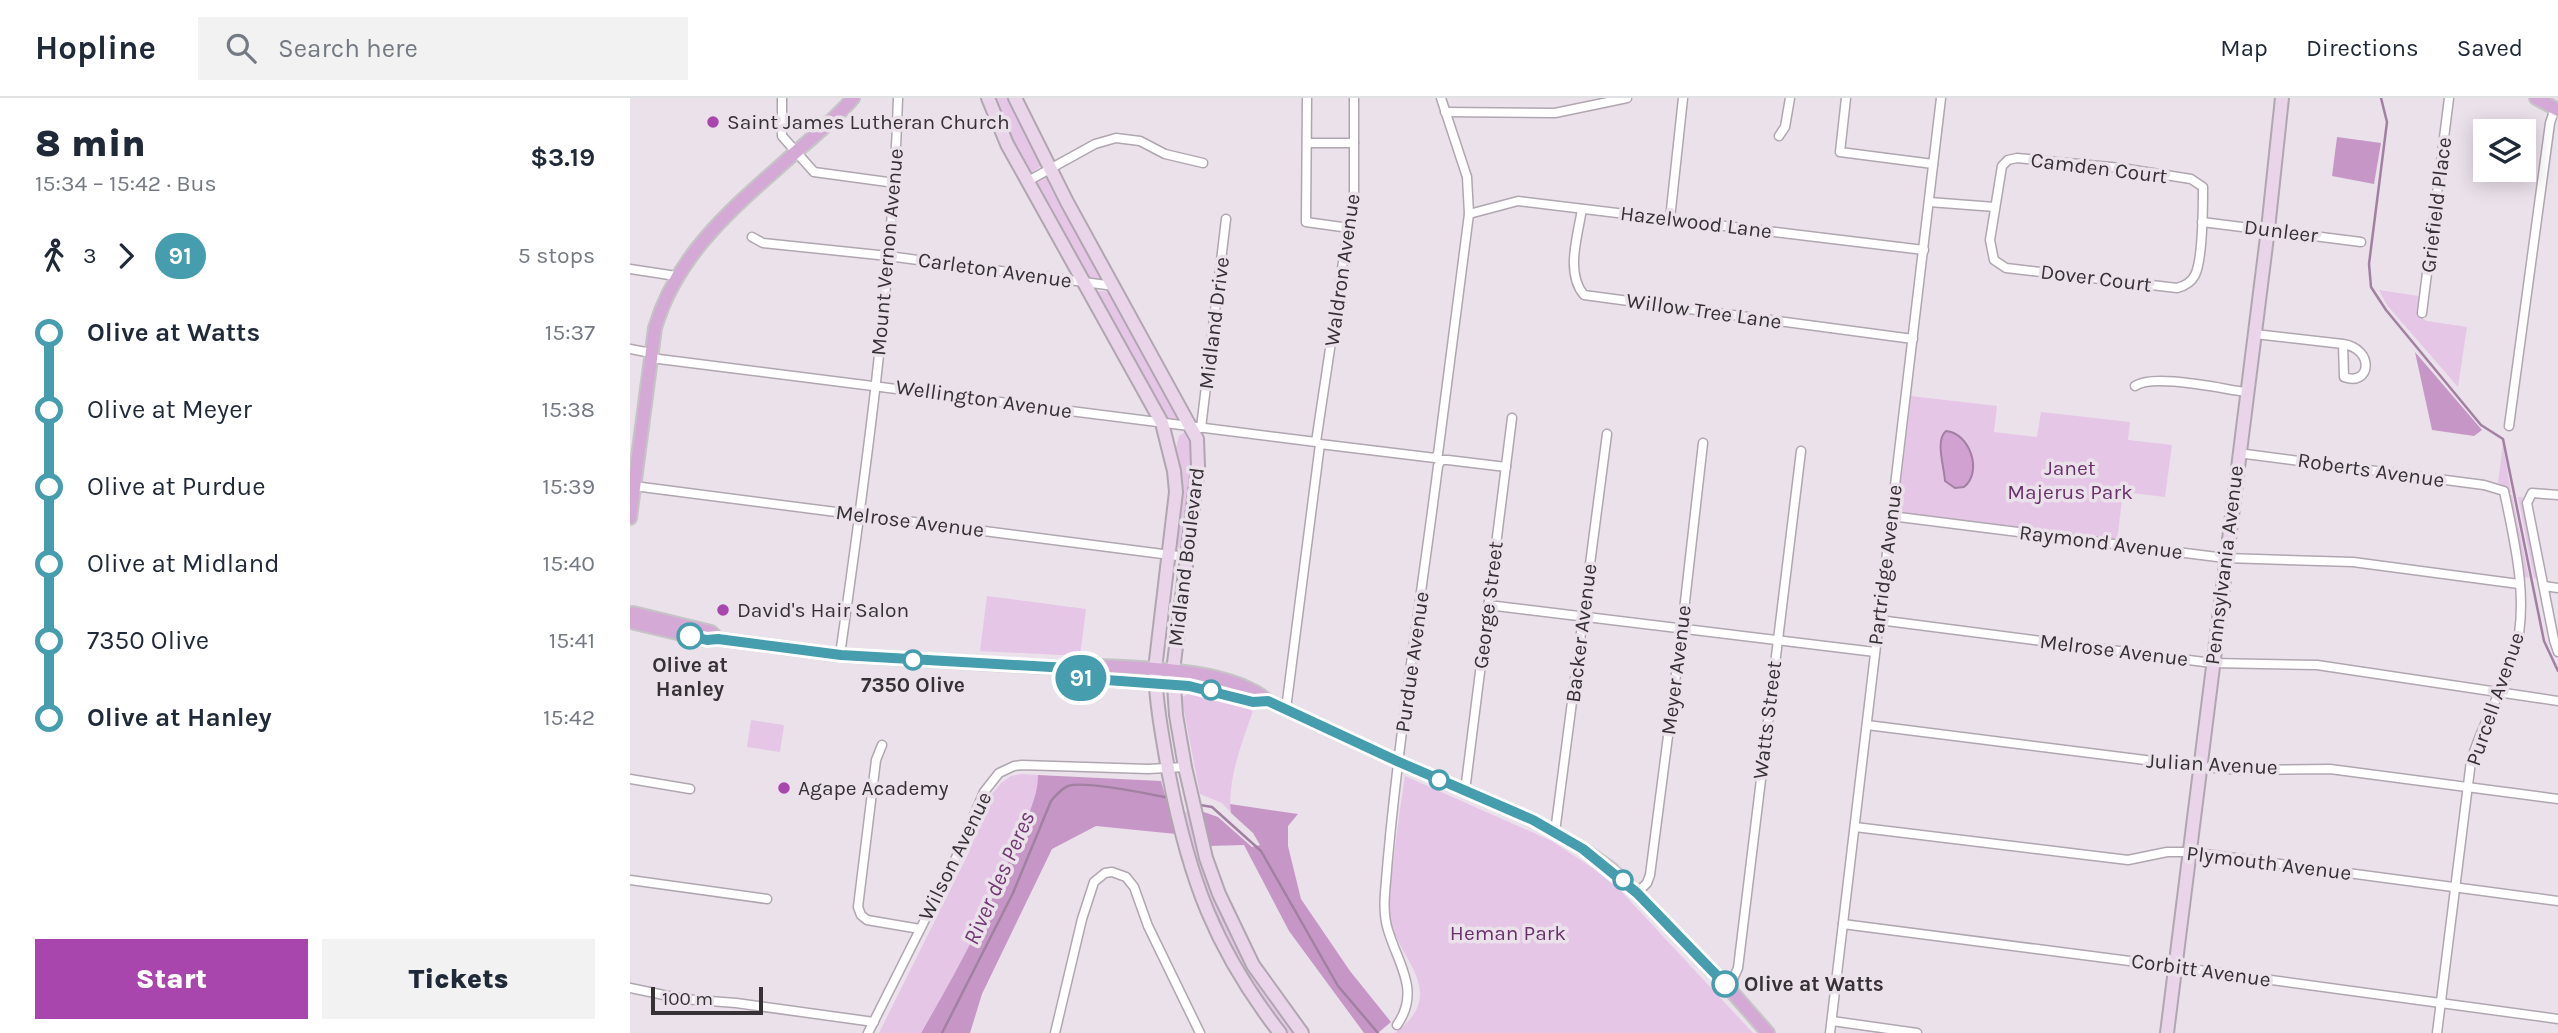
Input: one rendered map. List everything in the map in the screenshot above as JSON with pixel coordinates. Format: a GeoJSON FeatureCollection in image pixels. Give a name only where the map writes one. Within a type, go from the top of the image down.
{"type":"FeatureCollection","features":[{"type":"Feature","properties":{"kind":"main road"},"geometry":{"type":"LineString","coordinates":[[630,518],[635,450],[655,328],[663,302],[676,276],[706,235],[853,98]]}},
{"type":"Feature","properties":{"kind":"main road","name":"Midland Boulevard"},"geometry":{"type":"LineString","coordinates":[[988,98],[1007,144],[1162,423],[1174,471],[1176,492],[1155,669],[1168,768],[1198,890],[1213,925],[1246,985],[1280,1033]]}},
{"type":"Feature","properties":{"kind":"main road","name":"Midland Boulevard"},"geometry":{"type":"LineString","coordinates":[[1015,98],[1114,286],[1196,427],[1198,467],[1173,671],[1175,715],[1194,814],[1206,858],[1234,927],[1253,965],[1302,1033]]}},
{"type":"Feature","properties":{"kind":"main road","name":"Pennsylvania Avenue"},"geometry":{"type":"LineString","coordinates":[[2167,1033],[2282,98]]}},
{"type":"Feature","properties":{"kind":"main road"},"geometry":{"type":"LineString","coordinates":[[2536,98],[2557,109]]}},
{"type":"Feature","properties":{"kind":"main road"},"geometry":{"type":"LineString","coordinates":[[630,618],[633,613],[711,632],[718,639],[841,655],[1068,668],[1080,665],[1155,669],[1229,681],[1256,691],[1268,701],[1555,832],[1610,869],[1637,893],[1768,1033]]}},
{"type":"Feature","properties":{"kind":"main road"},"geometry":{"type":"LineString","coordinates":[[1068,668],[1079,678],[1206,689],[1253,702],[1268,701]]}},
{"type":"Feature","properties":{"kind":"street"},"geometry":{"type":"LineString","coordinates":[[782,98],[780,131],[783,139],[814,172],[895,183]]}},
{"type":"Feature","properties":{"kind":"street","name":"Mount Vernon Avenue"},"geometry":{"type":"LineString","coordinates":[[841,655],[875,385],[895,183],[898,98]]}},
{"type":"Feature","properties":{"kind":"street"},"geometry":{"type":"LineString","coordinates":[[1307,98],[1306,222],[1349,228]]}},
{"type":"Feature","properties":{"kind":"street","name":"Waldron Avenue"},"geometry":{"type":"LineString","coordinates":[[1286,709],[1318,443],[1354,203],[1354,98]]}},
{"type":"Feature","properties":{"kind":"street","name":"Purdue Avenue"},"geometry":{"type":"LineString","coordinates":[[1397,1025],[1405,1014],[1408,989],[1388,930],[1384,906],[1399,762],[1469,214],[1467,177],[1441,98]]}},
{"type":"Feature","properties":{"kind":"street"},"geometry":{"type":"LineString","coordinates":[[1445,112],[1555,113],[1628,98]]}},
{"type":"Feature","properties":{"kind":"street"},"geometry":{"type":"LineString","coordinates":[[1670,219],[1683,98]]}},
{"type":"Feature","properties":{"kind":"street"},"geometry":{"type":"LineString","coordinates":[[1779,136],[1785,127],[1790,98]]}},
{"type":"Feature","properties":{"kind":"street"},"geometry":{"type":"LineString","coordinates":[[1846,98],[1840,152],[1933,164]]}},
{"type":"Feature","properties":{"kind":"street","name":"Partridge Avenue"},"geometry":{"type":"LineString","coordinates":[[1830,1033],[1941,98]]}},
{"type":"Feature","properties":{"kind":"street","name":"Griefield Place"},"geometry":{"type":"LineString","coordinates":[[2422,313],[2449,98]]}},
{"type":"Feature","properties":{"kind":"street"},"geometry":{"type":"LineString","coordinates":[[2510,426],[2550,123],[2557,109]]}},
{"type":"Feature","properties":{"kind":"street"},"geometry":{"type":"LineString","coordinates":[[1027,181],[1095,144],[1116,138],[1140,141],[1165,155],[1203,163]]}},
{"type":"Feature","properties":{"kind":"street"},"geometry":{"type":"LineString","coordinates":[[1307,143],[1354,143]]}},
{"type":"Feature","properties":{"kind":"street","name":"Camden Court"},"geometry":{"type":"LineString","coordinates":[[1995,208],[2002,166],[2008,160],[2017,158],[2121,168],[2191,179],[2203,187],[2202,222]]}},
{"type":"Feature","properties":{"kind":"street","name":"Hazelwood Lane"},"geometry":{"type":"LineString","coordinates":[[1469,214],[1518,201],[1924,250]]}},
{"type":"Feature","properties":{"kind":"street"},"geometry":{"type":"LineString","coordinates":[[1929,202],[1995,208]]}},
{"type":"Feature","properties":{"kind":"street","name":"Dover Court"},"geometry":{"type":"LineString","coordinates":[[1995,208],[1990,240],[1992,256],[2006,268],[2177,288],[2191,282],[2196,273],[2202,222]]}},
{"type":"Feature","properties":{"kind":"street","name":"Willow Tree Lane"},"geometry":{"type":"LineString","coordinates":[[1582,209],[1574,270],[1578,288],[1584,295],[1913,339]]}},
{"type":"Feature","properties":{"kind":"street","name":"Midland Drive"},"geometry":{"type":"LineString","coordinates":[[1196,427],[1226,219]]}},
{"type":"Feature","properties":{"kind":"street","name":"Dunleer"},"geometry":{"type":"LineString","coordinates":[[2202,222],[2361,242]]}},
{"type":"Feature","properties":{"kind":"street","name":"Carleton Avenue"},"geometry":{"type":"LineString","coordinates":[[752,237],[763,243],[888,256],[1114,286]]}},
{"type":"Feature","properties":{"kind":"street"},"geometry":{"type":"LineString","coordinates":[[630,269],[676,276]]}},
{"type":"Feature","properties":{"kind":"street"},"geometry":{"type":"LineString","coordinates":[[2255,334],[2343,344]]}},
{"type":"Feature","properties":{"kind":"street","name":"Wellington Avenue"},"geometry":{"type":"LineString","coordinates":[[630,349],[651,355],[1506,467]]}},
{"type":"Feature","properties":{"kind":"street"},"geometry":{"type":"LineString","coordinates":[[2135,386],[2158,381],[2246,392]]}},
{"type":"Feature","properties":{"kind":"street","name":"George Street"},"geometry":{"type":"LineString","coordinates":[[1465,791],[1512,418]]}},
{"type":"Feature","properties":{"kind":"street","name":"Backer Avenue"},"geometry":{"type":"LineString","coordinates":[[1555,832],[1607,435]]}},
{"type":"Feature","properties":{"kind":"street","name":"Meyer Avenue"},"geometry":{"type":"LineString","coordinates":[[1637,893],[1650,876],[1703,443]]}},
{"type":"Feature","properties":{"kind":"street","name":"Watts Street"},"geometry":{"type":"LineString","coordinates":[[1725,984],[1734,977],[1738,968],[1801,451]]}},
{"type":"Feature","properties":{"kind":"street","name":"Roberts Avenue"},"geometry":{"type":"LineString","coordinates":[[2238,453],[2484,485],[2504,491]]}},
{"type":"Feature","properties":{"kind":"street","name":"Melrose Avenue"},"geometry":{"type":"LineString","coordinates":[[634,486],[1186,557]]}},
{"type":"Feature","properties":{"kind":"street","name":"Purcell Avenue"},"geometry":{"type":"LineString","coordinates":[[2437,1033],[2467,787],[2477,742],[2517,643],[2522,606],[2504,491]]}},
{"type":"Feature","properties":{"kind":"street","name":"Purcell Avenue"},"geometry":{"type":"LineString","coordinates":[[2558,495],[2538,492],[2530,495],[2527,506],[2558,652]]}},
{"type":"Feature","properties":{"kind":"street","name":"Raymond Avenue"},"geometry":{"type":"LineString","coordinates":[[1891,516],[2225,558],[2353,562],[2519,584]]}},
{"type":"Feature","properties":{"kind":"street"},"geometry":{"type":"LineString","coordinates":[[2544,586],[2558,588]]}},
{"type":"Feature","properties":{"kind":"street"},"geometry":{"type":"LineString","coordinates":[[1488,605],[1875,652]]}},
{"type":"Feature","properties":{"kind":"street","name":"Melrose Avenue"},"geometry":{"type":"LineString","coordinates":[[1879,620],[2212,663],[2317,665],[2558,701]]}},
{"type":"Feature","properties":{"kind":"street","name":"Julian Avenue"},"geometry":{"type":"LineString","coordinates":[[1867,725],[2201,767],[2243,770],[2330,769],[2558,799]]}},
{"type":"Feature","properties":{"kind":"street"},"geometry":{"type":"LineString","coordinates":[[882,745],[876,760],[858,906],[861,915],[867,920],[920,929]]}},
{"type":"Feature","properties":{"kind":"street","name":"Wilson Avenue"},"geometry":{"type":"LineString","coordinates":[[867,1033],[955,860],[984,792],[999,773],[1022,765],[1185,767]]}},
{"type":"Feature","properties":{"kind":"street"},"geometry":{"type":"LineString","coordinates":[[630,779],[690,789]]}},
{"type":"Feature","properties":{"kind":"street","name":"Plymouth Avenue"},"geometry":{"type":"LineString","coordinates":[[1855,827],[2128,860],[2167,852],[2190,852],[2558,901]]}},
{"type":"Feature","properties":{"kind":"street"},"geometry":{"type":"LineString","coordinates":[[1055,1033],[1082,919],[1094,882],[1105,873],[1112,872],[1126,877],[1134,887],[1148,926],[1200,1033]]}},
{"type":"Feature","properties":{"kind":"street"},"geometry":{"type":"LineString","coordinates":[[630,880],[767,899]]}},
{"type":"Feature","properties":{"kind":"street","name":"Corbitt Avenue"},"geometry":{"type":"LineString","coordinates":[[1843,924],[2558,1019]]}},
{"type":"Feature","properties":{"kind":"street"},"geometry":{"type":"LineString","coordinates":[[630,989],[701,1002],[736,1003],[874,1022]]}},
{"type":"Feature","properties":{"kind":"street"},"geometry":{"type":"LineString","coordinates":[[1832,1021],[1917,1033]]}},
{"type":"Feature","properties":{"kind":"green space"},"geometry":{"type":"Polygon","coordinates":[[[993,98],[1011,98],[1042,165],[1033,172],[1028,170],[993,98]]]}},
{"type":"Feature","properties":{"kind":"green space"},"geometry":{"type":"Polygon","coordinates":[[[1050,176],[1104,280],[1089,279],[1036,185],[1050,176]]]}},
{"type":"Feature","properties":{"kind":"green space"},"geometry":{"type":"Polygon","coordinates":[[[2379,290],[2419,296],[2420,317],[2427,321],[2467,327],[2458,387],[2387,305],[2379,290]]]}},
{"type":"Feature","properties":{"kind":"green space"},"geometry":{"type":"Polygon","coordinates":[[[1099,291],[1112,292],[1180,418],[1178,420],[1164,417],[1096,295],[1099,291]]]}},
{"type":"Feature","properties":{"kind":"green space","name":"Janet Majerus Park"},"geometry":{"type":"Polygon","coordinates":[[[1911,396],[1997,406],[1994,432],[2037,437],[2041,412],[2130,422],[2128,440],[2172,445],[2165,497],[2123,492],[2117,540],[1902,513],[1898,508],[1911,396]]]}},
{"type":"Feature","properties":{"kind":"green space"},"geometry":{"type":"Polygon","coordinates":[[[1185,432],[1189,434],[1194,453],[1180,549],[1176,545],[1182,490],[1176,448],[1179,436],[1185,432]]]}},
{"type":"Feature","properties":{"kind":"green space"},"geometry":{"type":"Polygon","coordinates":[[[2503,443],[2511,493],[2498,483],[2503,443]]]}},
{"type":"Feature","properties":{"kind":"green space"},"geometry":{"type":"Polygon","coordinates":[[[2509,495],[2512,495],[2529,578],[2524,577],[2509,495]]]}},
{"type":"Feature","properties":{"kind":"green space"},"geometry":{"type":"Polygon","coordinates":[[[2518,497],[2522,497],[2538,579],[2534,578],[2518,497]]]}},
{"type":"Feature","properties":{"kind":"green space"},"geometry":{"type":"Polygon","coordinates":[[[987,596],[1086,609],[1080,656],[980,651],[987,596]]]}},
{"type":"Feature","properties":{"kind":"green space"},"geometry":{"type":"Polygon","coordinates":[[[1188,694],[1216,698],[1253,711],[1233,774],[1231,813],[1222,803],[1200,794],[1183,706],[1182,697],[1188,694]]]}},
{"type":"Feature","properties":{"kind":"green space"},"geometry":{"type":"Polygon","coordinates":[[[751,720],[784,725],[780,752],[747,747],[751,720]]]}},
{"type":"Feature","properties":{"kind":"green space"},"geometry":{"type":"Polygon","coordinates":[[[1038,775],[1031,808],[996,891],[948,986],[921,1033],[879,1033],[969,852],[991,795],[1011,776],[1038,775]]]}},
{"type":"Feature","properties":{"kind":"green space","name":"Heman Park"},"geometry":{"type":"Polygon","coordinates":[[[1405,776],[1552,841],[1594,869],[1620,890],[1753,1033],[1395,1033],[1412,1016],[1418,1006],[1420,994],[1416,976],[1393,930],[1389,912],[1389,888],[1405,776]]]}},
{"type":"Feature","properties":{"kind":"green space"},"geometry":{"type":"Polygon","coordinates":[[[1181,811],[1189,812],[1218,900],[1298,1033],[1286,1033],[1227,943],[1201,883],[1181,811]]]}},
{"type":"Feature","properties":{"kind":"shaded area"},"geometry":{"type":"Polygon","coordinates":[[[2337,137],[2381,143],[2374,184],[2332,176],[2337,137]]]}},
{"type":"Feature","properties":{"kind":"shaded area"},"geometry":{"type":"Polygon","coordinates":[[[2415,352],[2482,430],[2474,436],[2432,430],[2415,352]]]}},
{"type":"Feature","properties":{"kind":"shaded area"},"geometry":{"type":"Polygon","coordinates":[[[1946,431],[1962,438],[1971,454],[1973,472],[1964,487],[1955,488],[1945,481],[1941,440],[1946,431]]]}},
{"type":"Feature","properties":{"kind":"shaded area"},"geometry":{"type":"Polygon","coordinates":[[[1038,775],[1161,781],[1176,834],[1096,826],[1052,849],[982,994],[970,1033],[921,1033],[961,962],[996,891],[1031,808],[1038,775]]]}},
{"type":"Feature","properties":{"kind":"shaded area"},"geometry":{"type":"Polygon","coordinates":[[[1230,804],[1298,814],[1288,826],[1288,846],[1301,899],[1350,971],[1391,1022],[1378,1033],[1364,1033],[1289,931],[1244,845],[1209,846],[1201,811],[1218,817],[1252,847],[1260,845],[1253,833],[1231,813],[1230,804]]]}},
{"type":"Feature","properties":{"kind":"waterway"},"geometry":{"type":"LineString","coordinates":[[2381,98],[2387,122],[2369,264],[2371,287],[2386,310],[2481,425],[2503,439],[2544,641],[2558,671]]}},
{"type":"Feature","properties":{"kind":"waterway","name":"River des Peres"},"geometry":{"type":"LineString","coordinates":[[942,1033],[1013,893],[1051,801],[1057,794],[1068,786],[1088,785],[1169,798]]}},
{"type":"Feature","properties":{"kind":"waterway","name":"River des Peres"},"geometry":{"type":"LineString","coordinates":[[1200,805],[1212,807],[1261,851],[1338,986],[1378,1033]]}},
{"type":"Feature","properties":{"kind":"bus line","name":"91"},"geometry":{"type":"LineString","coordinates":[[690,636],[841,655],[1068,668],[1079,678],[1189,686],[1253,702],[1268,701],[1533,820],[1583,849],[1637,893],[1725,984]]}},
{"type":"Feature","properties":{"kind":"place","name":"Saint James Lutheran Church"},"geometry":{"type":"Point","coordinates":[713,122]}},
{"type":"Feature","properties":{"kind":"place","name":"David's Hair Salon"},"geometry":{"type":"Point","coordinates":[723,610]}},
{"type":"Feature","properties":{"kind":"place","name":"Olive at Hanley"},"geometry":{"type":"Point","coordinates":[690,636]}},
{"type":"Feature","properties":{"kind":"place","name":"7350 Olive"},"geometry":{"type":"Point","coordinates":[913,660]}},
{"type":"Feature","properties":{"kind":"place","name":"Agape Academy"},"geometry":{"type":"Point","coordinates":[784,788]}},
{"type":"Feature","properties":{"kind":"place","name":"Olive at Watts"},"geometry":{"type":"Point","coordinates":[1725,984]}}]}
